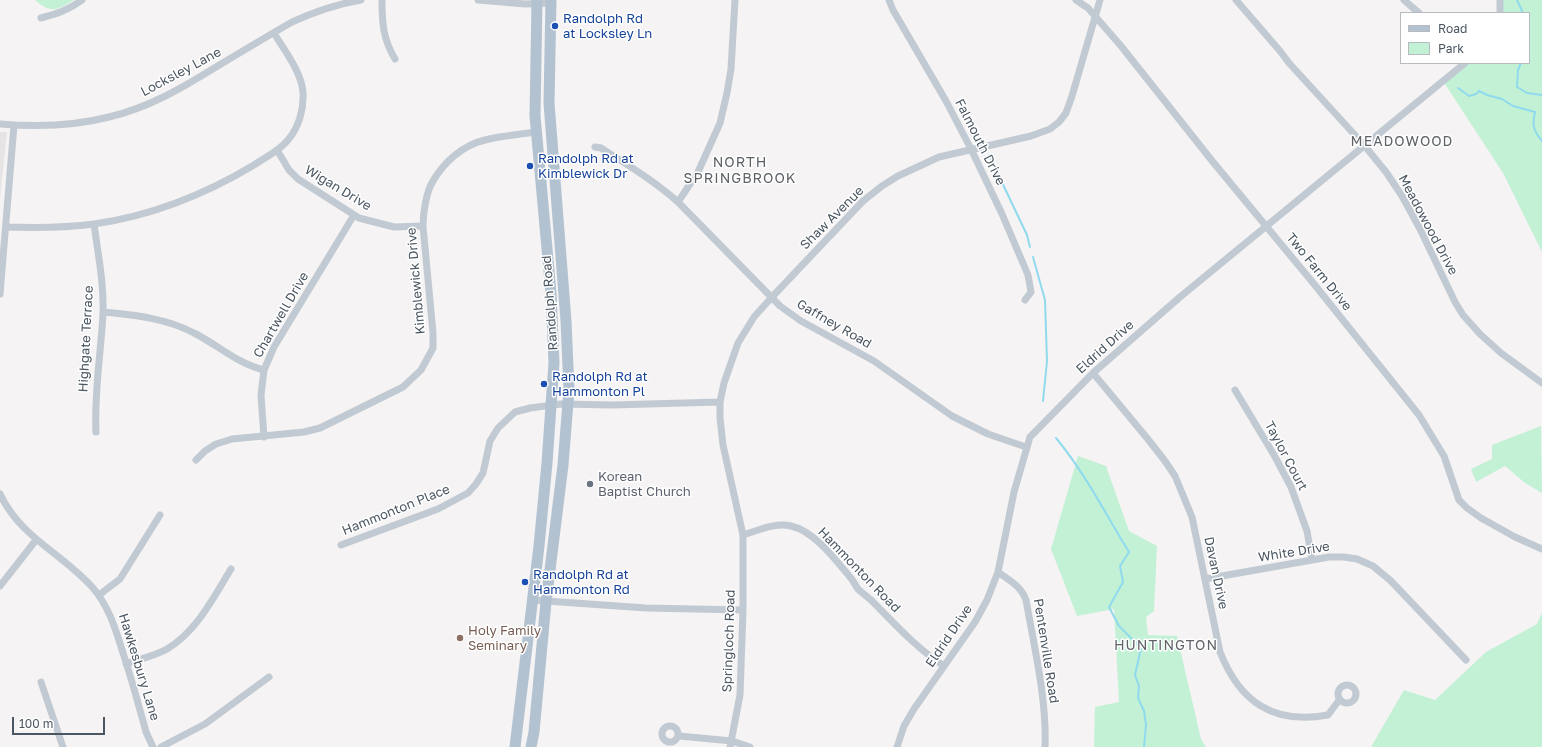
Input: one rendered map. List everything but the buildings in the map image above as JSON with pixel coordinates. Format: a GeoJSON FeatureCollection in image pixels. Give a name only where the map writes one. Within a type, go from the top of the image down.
{"type":"FeatureCollection","features":[{"type":"Feature","properties":{"kind":"main road","name":"Randolph Road"},"geometry":{"type":"LineString","coordinates":[[515,747],[547,463],[554,363],[553,324],[535,116],[536,2]]}},
{"type":"Feature","properties":{"kind":"main road","name":"Randolph Road"},"geometry":{"type":"LineString","coordinates":[[531,747],[546,602],[563,465],[569,390],[566,321],[548,103],[551,2]]}},
{"type":"Feature","properties":{"kind":"street"},"geometry":{"type":"LineString","coordinates":[[40,18],[64,11],[82,0]]}},
{"type":"Feature","properties":{"kind":"street","name":"Locksley Lane"},"geometry":{"type":"LineString","coordinates":[[0,124],[52,125],[86,122],[133,110],[154,102],[179,89],[274,32],[311,14],[335,6],[361,0]]}},
{"type":"Feature","properties":{"kind":"street"},"geometry":{"type":"LineString","coordinates":[[382,0],[385,36],[388,46],[396,59]]}},
{"type":"Feature","properties":{"kind":"street"},"geometry":{"type":"LineString","coordinates":[[478,0],[525,4],[551,2]]}},
{"type":"Feature","properties":{"kind":"street"},"geometry":{"type":"LineString","coordinates":[[678,202],[698,172],[720,123],[731,68],[735,0]]}},
{"type":"Feature","properties":{"kind":"street","name":"Falmouth Drive"},"geometry":{"type":"LineString","coordinates":[[889,0],[893,10],[946,101],[1002,214],[1028,275],[1031,292],[1025,300]]}},
{"type":"Feature","properties":{"kind":"street","name":"Two Farm Drive"},"geometry":{"type":"LineString","coordinates":[[1076,0],[1088,8],[1121,46],[1419,415],[1444,456],[1459,500],[1481,518],[1515,537],[1542,549]]}},
{"type":"Feature","properties":{"kind":"street","name":"Shaw Avenue"},"geometry":{"type":"LineString","coordinates":[[743,535],[723,445],[720,402],[724,383],[738,343],[754,317],[864,200],[882,186],[927,161],[971,149],[1032,136],[1050,129],[1059,122],[1066,113],[1072,96],[1100,0]]}},
{"type":"Feature","properties":{"kind":"street","name":"Meadowood Drive"},"geometry":{"type":"LineString","coordinates":[[1236,0],[1276,45],[1289,63],[1386,172],[1402,196],[1463,315],[1480,334],[1501,353],[1542,383]]}},
{"type":"Feature","properties":{"kind":"street"},"geometry":{"type":"LineString","coordinates":[[1404,0],[1413,4]]}},
{"type":"Feature","properties":{"kind":"street"},"geometry":{"type":"LineString","coordinates":[[1500,0],[1500,12]]}},
{"type":"Feature","properties":{"kind":"street"},"geometry":{"type":"LineString","coordinates":[[6,227],[51,228],[94,224],[138,216],[182,202],[230,179],[277,150],[288,141],[297,128],[301,115],[303,92],[296,70],[274,32]]}},
{"type":"Feature","properties":{"kind":"street","name":"Eldrid Drive"},"geometry":{"type":"LineString","coordinates":[[896,747],[910,715],[975,622],[987,600],[998,572],[1014,492],[1030,437],[1045,420],[1093,373],[1180,297],[1464,64]]}},
{"type":"Feature","properties":{"kind":"street"},"geometry":{"type":"LineString","coordinates":[[0,294],[14,125]]}},
{"type":"Feature","properties":{"kind":"street","name":"Kimblewick Drive"},"geometry":{"type":"LineString","coordinates":[[196,460],[205,451],[216,444],[232,439],[304,432],[333,422],[403,387],[421,370],[433,348],[433,333],[423,226],[423,213],[432,182],[453,155],[471,145],[484,140],[537,132]]}},
{"type":"Feature","properties":{"kind":"street","name":"Gaffney Road"},"geometry":{"type":"LineString","coordinates":[[595,147],[601,148],[635,170],[660,187],[678,202],[780,306],[801,321],[874,361],[899,377],[935,405],[952,416],[988,434],[1026,447]]}},
{"type":"Feature","properties":{"kind":"street","name":"Wigan Drive"},"geometry":{"type":"LineString","coordinates":[[277,150],[289,170],[298,179],[359,218],[386,226],[423,226]]}},
{"type":"Feature","properties":{"kind":"street","name":"Chartwell Drive"},"geometry":{"type":"LineString","coordinates":[[264,436],[261,395],[264,370],[274,347],[354,215]]}},
{"type":"Feature","properties":{"kind":"street","name":"Highgate Terrace"},"geometry":{"type":"LineString","coordinates":[[94,224],[102,288],[103,312],[95,410],[96,432]]}},
{"type":"Feature","properties":{"kind":"street"},"geometry":{"type":"LineString","coordinates":[[103,312],[140,316],[169,322],[194,333],[251,367],[264,370]]}},
{"type":"Feature","properties":{"kind":"street","name":"Davan Drive"},"geometry":{"type":"LineString","coordinates":[[1093,373],[1147,438],[1175,476],[1192,517],[1220,652],[1234,680],[1249,697],[1273,713],[1298,718],[1313,718],[1328,715],[1340,700]]}},
{"type":"Feature","properties":{"kind":"street","name":"Taylor Court"},"geometry":{"type":"LineString","coordinates":[[1235,390],[1274,455],[1291,487],[1307,531],[1312,560]]}},
{"type":"Feature","properties":{"kind":"street","name":"Hammonton Place"},"geometry":{"type":"LineString","coordinates":[[341,545],[438,509],[468,493],[483,473],[490,441],[498,428],[515,412],[551,405],[567,404],[612,405],[720,402]]}},
{"type":"Feature","properties":{"kind":"street","name":"Hawkesbury Lane"},"geometry":{"type":"LineString","coordinates":[[0,494],[14,517],[36,540],[71,566],[99,595],[106,605],[114,623],[146,732],[153,747]]}},
{"type":"Feature","properties":{"kind":"street"},"geometry":{"type":"LineString","coordinates":[[99,595],[120,579],[160,515]]}},
{"type":"Feature","properties":{"kind":"street","name":"Hammonton Road"},"geometry":{"type":"LineString","coordinates":[[743,535],[784,525],[792,526],[804,531],[815,539],[858,589],[871,600],[902,633],[928,655],[944,666]]}},
{"type":"Feature","properties":{"kind":"street","name":"Springloch Road"},"geometry":{"type":"LineString","coordinates":[[731,744],[740,696],[743,610],[743,535]]}},
{"type":"Feature","properties":{"kind":"street"},"geometry":{"type":"LineString","coordinates":[[0,586],[36,540]]}},
{"type":"Feature","properties":{"kind":"street","name":"White Drive"},"geometry":{"type":"LineString","coordinates":[[1205,579],[1329,557],[1357,559],[1373,566],[1391,581],[1466,660]]}},
{"type":"Feature","properties":{"kind":"street"},"geometry":{"type":"LineString","coordinates":[[126,664],[166,650],[185,637],[198,622],[231,568]]}},
{"type":"Feature","properties":{"kind":"street","name":"Pentenville Road"},"geometry":{"type":"LineString","coordinates":[[998,572],[1017,585],[1024,594],[1026,600],[1045,720],[1045,747]]}},
{"type":"Feature","properties":{"kind":"street"},"geometry":{"type":"LineString","coordinates":[[532,600],[646,608],[743,610]]}},
{"type":"Feature","properties":{"kind":"street"},"geometry":{"type":"LineString","coordinates":[[161,747],[205,724],[269,678]]}},
{"type":"Feature","properties":{"kind":"street"},"geometry":{"type":"LineString","coordinates":[[41,682],[63,747]]}},
{"type":"Feature","properties":{"kind":"street"},"geometry":{"type":"LineString","coordinates":[[679,736],[750,747]]}},
{"type":"Feature","properties":{"kind":"shaded area"},"geometry":{"type":"Polygon","coordinates":[[[0,132],[7,132],[0,199],[0,132]]]}},
{"type":"Feature","properties":{"kind":"green space"},"geometry":{"type":"Polygon","coordinates":[[[35,0],[74,0],[59,8],[50,9],[35,0]]]}},
{"type":"Feature","properties":{"kind":"green space"},"geometry":{"type":"Polygon","coordinates":[[[1500,0],[1542,0],[1542,252],[1503,173],[1443,81],[1464,64],[1530,64],[1530,12],[1500,12],[1500,0]]]}},
{"type":"Feature","properties":{"kind":"green space"},"geometry":{"type":"Polygon","coordinates":[[[1541,426],[1542,493],[1525,483],[1505,466],[1476,482],[1471,469],[1492,459],[1492,445],[1541,426]]]}},
{"type":"Feature","properties":{"kind":"green space"},"geometry":{"type":"Polygon","coordinates":[[[1078,456],[1106,466],[1129,531],[1157,546],[1154,611],[1146,617],[1148,635],[1177,636],[1201,739],[1206,747],[1094,747],[1095,707],[1119,702],[1114,609],[1077,616],[1051,549],[1078,456]]]}},
{"type":"Feature","properties":{"kind":"green space"},"geometry":{"type":"Polygon","coordinates":[[[1542,612],[1542,747],[1371,747],[1404,690],[1435,700],[1486,652],[1537,624],[1542,612]]]}},
{"type":"Feature","properties":{"kind":"waterway"},"geometry":{"type":"LineString","coordinates":[[1517,0],[1523,12]]}},
{"type":"Feature","properties":{"kind":"waterway"},"geometry":{"type":"LineString","coordinates":[[1521,64],[1518,70],[1517,87],[1527,93],[1542,95]]}},
{"type":"Feature","properties":{"kind":"waterway"},"geometry":{"type":"LineString","coordinates":[[1458,88],[1469,96],[1476,94],[1479,91],[1502,99],[1513,106],[1535,112],[1534,127],[1542,141]]}},
{"type":"Feature","properties":{"kind":"waterway"},"geometry":{"type":"LineString","coordinates":[[989,155],[1027,235],[1030,247]]}},
{"type":"Feature","properties":{"kind":"waterway"},"geometry":{"type":"LineString","coordinates":[[1033,257],[1045,300],[1047,361],[1043,401]]}},
{"type":"Feature","properties":{"kind":"waterway"},"geometry":{"type":"LineString","coordinates":[[1056,438],[1086,479],[1129,552],[1120,566],[1123,582],[1109,607],[1119,626],[1141,648],[1135,675],[1139,686],[1138,698],[1144,711],[1146,725],[1144,747]]}},
{"type":"Feature","properties":{"kind":"place","name":"Randolph Rd at Locksley Ln"},"geometry":{"type":"Point","coordinates":[555,26]}},
{"type":"Feature","properties":{"kind":"place","name":"Randolph Rd at Kimblewick Dr"},"geometry":{"type":"Point","coordinates":[530,166]}},
{"type":"Feature","properties":{"kind":"place","name":"Randolph Rd at Hammonton Pl"},"geometry":{"type":"Point","coordinates":[544,384]}},
{"type":"Feature","properties":{"kind":"place","name":"Korean Baptist Church"},"geometry":{"type":"Point","coordinates":[590,484]}},
{"type":"Feature","properties":{"kind":"place","name":"Randolph Rd at Hammonton Rd"},"geometry":{"type":"Point","coordinates":[525,582]}},
{"type":"Feature","properties":{"kind":"place","name":"Holy Family Seminary"},"geometry":{"type":"Point","coordinates":[460,638]}},
{"type":"Feature","properties":{"kind":"district","name":"MEADOWOOD"},"geometry":{"type":"Point","coordinates":[1402,142]}},
{"type":"Feature","properties":{"kind":"district","name":"NORTH SPRINGBROOK"},"geometry":{"type":"Point","coordinates":[740,172]}},
{"type":"Feature","properties":{"kind":"district","name":"HUNTINGTON"},"geometry":{"type":"Point","coordinates":[1166,646]}}]}
